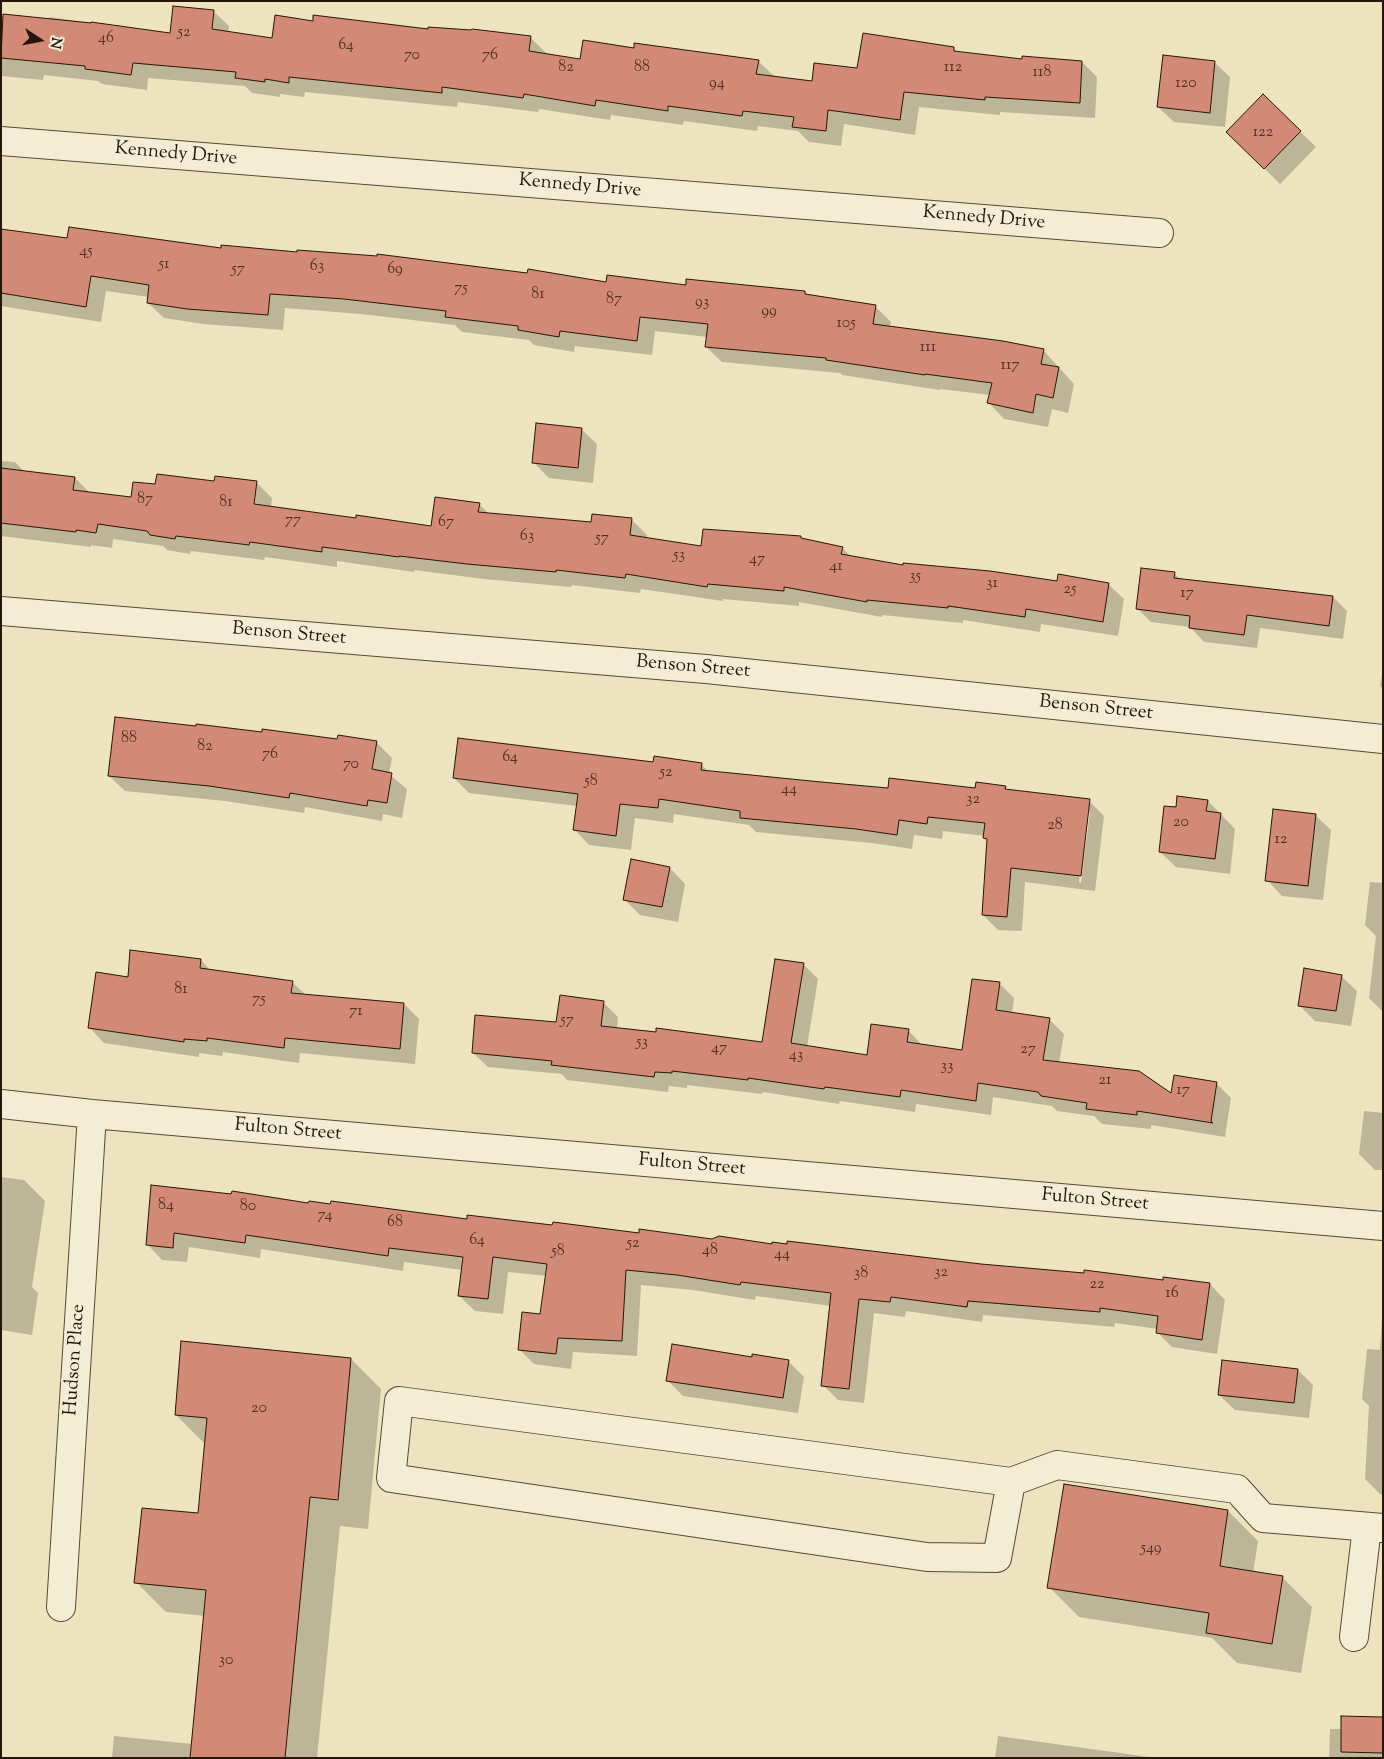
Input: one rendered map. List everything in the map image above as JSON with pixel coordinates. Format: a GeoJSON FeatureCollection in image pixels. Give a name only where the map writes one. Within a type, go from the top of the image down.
{"type":"FeatureCollection","features":[{"type":"Feature","properties":{"kind":"street","name":"Kennedy Drive"},"geometry":{"type":"LineString","coordinates":[[1,141],[1159,232]]}},
{"type":"Feature","properties":{"kind":"street","name":"Benson Street"},"geometry":{"type":"LineString","coordinates":[[1,611],[706,669],[1383,739]]}},
{"type":"Feature","properties":{"kind":"street","name":"Fulton Street"},"geometry":{"type":"LineString","coordinates":[[1,1104],[92,1114],[1383,1226]]}},
{"type":"Feature","properties":{"kind":"street","name":"Hudson Place"},"geometry":{"type":"LineString","coordinates":[[61,1607],[92,1114]]}},
{"type":"Feature","properties":{"kind":"street"},"geometry":{"type":"LineString","coordinates":[[1011,1482],[997,1558],[927,1557],[391,1478],[399,1401],[1011,1482],[1057,1465],[1237,1489],[1263,1518],[1375,1527],[1354,1637]]}},
{"type":"Feature","properties":{"kind":"building"},"geometry":{"type":"Polygon","coordinates":[[[173,6],[214,10],[212,29],[272,38],[275,15],[313,21],[313,15],[428,29],[428,27],[472,29],[531,36],[529,51],[580,59],[583,40],[634,48],[634,43],[759,60],[756,74],[812,81],[814,63],[857,68],[863,33],[954,47],[954,51],[1022,59],[1022,56],[1082,61],[1080,103],[985,97],[985,100],[904,92],[900,120],[828,110],[826,131],[792,127],[794,117],[743,111],[742,116],[668,106],[668,111],[596,100],[595,106],[524,94],[523,98],[442,87],[442,93],[289,77],[289,83],[265,79],[265,82],[235,78],[236,72],[133,63],[131,75],[85,69],[85,66],[1,58],[3,14],[91,22],[170,33],[173,6]]]}},
{"type":"Feature","properties":{"kind":"building"},"geometry":{"type":"Polygon","coordinates":[[[1163,55],[1215,61],[1210,113],[1157,107],[1163,55]]]}},
{"type":"Feature","properties":{"kind":"building"},"geometry":{"type":"Polygon","coordinates":[[[1263,94],[1301,131],[1264,169],[1226,132],[1263,94]]]}},
{"type":"Feature","properties":{"kind":"building"},"geometry":{"type":"Polygon","coordinates":[[[69,227],[221,248],[221,245],[297,252],[297,250],[377,256],[377,254],[527,273],[528,269],[606,282],[607,275],[686,285],[686,279],[805,291],[805,294],[876,305],[873,324],[1003,341],[1044,349],[1041,364],[1059,367],[1053,398],[1036,394],[1033,413],[987,403],[992,383],[925,375],[826,360],[826,358],[705,347],[708,324],[640,317],[637,341],[560,331],[559,337],[518,330],[518,326],[445,317],[446,311],[344,299],[270,294],[268,315],[187,309],[147,303],[149,285],[91,276],[86,307],[1,293],[1,229],[67,238],[69,227]]]}},
{"type":"Feature","properties":{"kind":"building"},"geometry":{"type":"Polygon","coordinates":[[[536,423],[582,428],[578,468],[532,463],[536,423]]]}},
{"type":"Feature","properties":{"kind":"building"},"geometry":{"type":"Polygon","coordinates":[[[1,468],[75,477],[73,490],[131,497],[133,482],[155,484],[157,474],[214,481],[215,476],[257,481],[254,504],[356,518],[356,515],[431,526],[435,497],[480,503],[478,512],[591,522],[592,514],[632,518],[630,535],[701,546],[703,529],[801,536],[801,538],[843,547],[841,554],[903,565],[903,563],[990,571],[1057,581],[1058,574],[1109,583],[1103,622],[1026,609],[1025,617],[948,606],[948,608],[867,600],[867,602],[784,587],[784,591],[708,584],[707,587],[626,574],[625,578],[556,570],[556,572],[467,564],[322,547],[322,552],[250,542],[249,545],[176,536],[175,539],[150,535],[147,531],[98,524],[96,533],[76,530],[76,532],[1,523],[1,468]]]}},
{"type":"Feature","properties":{"kind":"building"},"geometry":{"type":"Polygon","coordinates":[[[1141,568],[1175,572],[1174,578],[1333,596],[1329,626],[1247,615],[1244,635],[1189,628],[1190,616],[1136,609],[1141,568]]]}},
{"type":"Feature","properties":{"kind":"building"},"geometry":{"type":"Polygon","coordinates":[[[115,717],[262,732],[262,729],[337,739],[338,735],[377,741],[372,769],[392,773],[387,803],[368,800],[367,806],[290,793],[289,798],[209,786],[108,776],[115,717]]]}},
{"type":"Feature","properties":{"kind":"building"},"geometry":{"type":"Polygon","coordinates":[[[458,738],[653,762],[654,756],[702,763],[701,770],[821,782],[888,788],[889,778],[975,788],[976,782],[1006,786],[1005,789],[1090,799],[1081,876],[1011,868],[1007,917],[982,915],[987,839],[983,838],[985,823],[928,817],[927,824],[899,820],[897,835],[856,829],[740,818],[740,811],[659,799],[658,808],[620,804],[616,836],[573,830],[578,794],[453,778],[458,738]]]}},
{"type":"Feature","properties":{"kind":"building"},"geometry":{"type":"Polygon","coordinates":[[[1177,796],[1208,800],[1206,811],[1221,813],[1215,859],[1159,852],[1164,806],[1176,807],[1177,796]]]}},
{"type":"Feature","properties":{"kind":"building"},"geometry":{"type":"Polygon","coordinates":[[[1273,809],[1316,814],[1308,886],[1265,881],[1273,809]]]}},
{"type":"Feature","properties":{"kind":"building"},"geometry":{"type":"Polygon","coordinates":[[[631,859],[670,867],[662,907],[623,900],[631,859]]]}},
{"type":"Feature","properties":{"kind":"building"},"geometry":{"type":"Polygon","coordinates":[[[130,950],[201,959],[200,968],[293,981],[291,993],[404,1003],[400,1049],[285,1038],[284,1048],[207,1038],[207,1041],[184,1039],[184,1042],[88,1028],[96,972],[128,977],[130,950]]]}},
{"type":"Feature","properties":{"kind":"building"},"geometry":{"type":"Polygon","coordinates":[[[775,959],[804,963],[791,1043],[867,1055],[871,1024],[909,1029],[907,1042],[962,1050],[972,979],[1000,982],[996,1010],[1050,1018],[1043,1060],[1139,1071],[1171,1093],[1174,1075],[1217,1082],[1211,1121],[1213,1123],[1137,1111],[1137,1115],[1086,1109],[1087,1103],[1041,1096],[1038,1092],[978,1083],[976,1101],[901,1090],[900,1097],[748,1078],[748,1080],[672,1071],[672,1073],[655,1072],[654,1077],[551,1065],[552,1061],[472,1053],[475,1015],[556,1022],[560,995],[604,1001],[601,1026],[656,1032],[656,1028],[762,1042],[775,959]]]}},
{"type":"Feature","properties":{"kind":"building"},"geometry":{"type":"Polygon","coordinates":[[[1304,968],[1342,975],[1336,1011],[1298,1006],[1304,968]]]}},
{"type":"Feature","properties":{"kind":"building"},"geometry":{"type":"Polygon","coordinates":[[[151,1185],[231,1194],[232,1191],[308,1203],[309,1201],[330,1204],[331,1201],[467,1219],[467,1215],[552,1225],[553,1222],[639,1233],[639,1229],[712,1239],[719,1236],[772,1244],[772,1242],[787,1244],[787,1241],[981,1264],[1084,1273],[1084,1270],[1163,1280],[1163,1277],[1210,1283],[1202,1340],[1156,1333],[1158,1316],[1100,1308],[1100,1312],[968,1301],[967,1307],[891,1297],[890,1302],[859,1299],[849,1389],[821,1386],[831,1293],[741,1282],[740,1285],[677,1275],[626,1270],[622,1341],[558,1338],[556,1354],[518,1350],[522,1312],[540,1314],[547,1264],[493,1257],[488,1299],[458,1296],[463,1257],[389,1248],[388,1256],[246,1235],[245,1243],[174,1233],[173,1248],[146,1245],[151,1185]]]}},
{"type":"Feature","properties":{"kind":"building"},"geometry":{"type":"Polygon","coordinates":[[[181,1341],[351,1358],[338,1500],[310,1497],[285,1758],[190,1758],[206,1590],[134,1583],[142,1508],[198,1513],[207,1418],[175,1415],[181,1341]]]}},
{"type":"Feature","properties":{"kind":"building"},"geometry":{"type":"Polygon","coordinates":[[[672,1344],[752,1357],[752,1354],[789,1360],[783,1398],[666,1381],[672,1344]]]}},
{"type":"Feature","properties":{"kind":"building"},"geometry":{"type":"Polygon","coordinates":[[[1222,1360],[1298,1369],[1294,1403],[1218,1395],[1222,1360]]]}},
{"type":"Feature","properties":{"kind":"building"},"geometry":{"type":"Polygon","coordinates":[[[1064,1484],[1228,1510],[1220,1566],[1283,1576],[1272,1644],[1206,1633],[1209,1613],[1047,1588],[1064,1484]]]}},
{"type":"Feature","properties":{"kind":"building"},"geometry":{"type":"Polygon","coordinates":[[[1341,1716],[1383,1717],[1383,1753],[1341,1752],[1341,1716]]]}}]}
